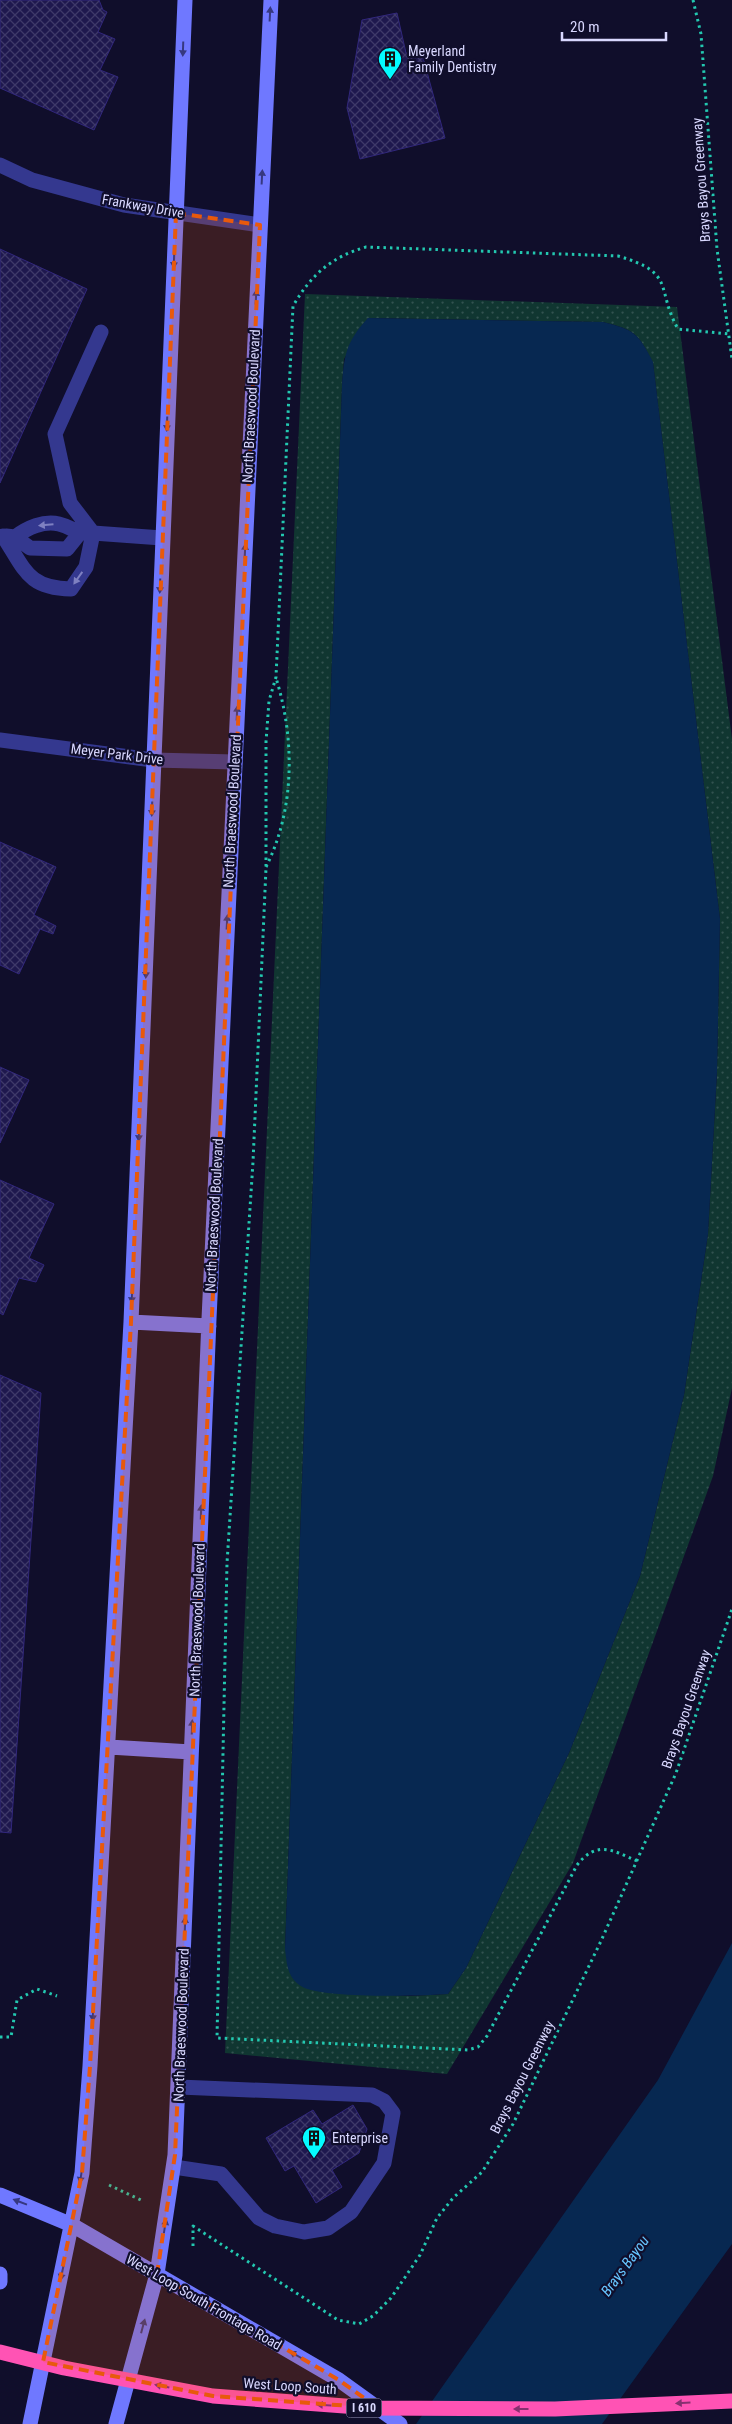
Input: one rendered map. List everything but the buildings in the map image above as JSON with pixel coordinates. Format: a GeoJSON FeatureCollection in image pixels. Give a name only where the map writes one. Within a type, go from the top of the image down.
{"type":"FeatureCollection","features":[{"type":"Feature","properties":{"kind":"highway","name":"West Loop South"},"geometry":{"type":"LineString","coordinates":[[0,2352],[64,2368],[213,2396],[371,2408],[555,2409],[732,2401]]}},
{"type":"Feature","properties":{"kind":"main road"},"geometry":{"type":"LineString","coordinates":[[30,2424],[82,2173],[90,2066],[131,1322],[185,0]]}},
{"type":"Feature","properties":{"kind":"main road","name":"North Braeswood Boulevard"},"geometry":{"type":"LineString","coordinates":[[116,2424],[157,2274],[174,2167],[209,1326],[271,0]]}},
{"type":"Feature","properties":{"kind":"main road"},"geometry":{"type":"LineString","coordinates":[[131,1322],[209,1326]]}},
{"type":"Feature","properties":{"kind":"main road"},"geometry":{"type":"LineString","coordinates":[[109,1747],[191,1752]]}},
{"type":"Feature","properties":{"kind":"main road","name":"West Loop South Frontage Road"},"geometry":{"type":"LineString","coordinates":[[0,2195],[72,2225],[338,2380],[400,2424]]}},
{"type":"Feature","properties":{"kind":"main road"},"geometry":{"type":"LineString","coordinates":[[0,2274],[0,2282]]}},
{"type":"Feature","properties":{"kind":"street","name":"Frankway Drive"},"geometry":{"type":"LineString","coordinates":[[0,165],[32,180],[124,205],[260,225]]}},
{"type":"Feature","properties":{"kind":"street"},"geometry":{"type":"LineString","coordinates":[[6,536],[30,577],[40,585],[51,588],[71,589],[86,567],[86,533],[70,503],[55,434],[101,332]]}},
{"type":"Feature","properties":{"kind":"street"},"geometry":{"type":"LineString","coordinates":[[6,536],[29,527],[59,524],[86,533],[162,538]]}},
{"type":"Feature","properties":{"kind":"street"},"geometry":{"type":"LineString","coordinates":[[6,536],[30,548],[67,549],[86,533]]}},
{"type":"Feature","properties":{"kind":"street","name":"Meyer Park Drive"},"geometry":{"type":"LineString","coordinates":[[0,740],[153,760],[235,762]]}},
{"type":"Feature","properties":{"kind":"street"},"geometry":{"type":"LineString","coordinates":[[174,2167],[221,2174],[259,2218],[275,2226],[304,2232],[328,2228],[351,2212],[384,2163],[394,2113],[384,2100],[372,2095],[178,2087]]}},
{"type":"Feature","properties":{"kind":"path","name":"Brays Bayou Greenway"},"geometry":{"type":"LineString","coordinates":[[693,0],[701,34],[717,249],[732,359]]}},
{"type":"Feature","properties":{"kind":"path"},"geometry":{"type":"LineString","coordinates":[[636,1861],[609,1849],[594,1850],[585,1855],[577,1865],[487,2036],[478,2047],[468,2050],[217,2038],[227,1563],[253,1162],[266,868],[266,742],[269,702],[276,677],[293,306],[304,288],[333,260],[366,247],[618,256],[634,261],[661,279],[667,294],[670,315],[678,329],[729,334]]}},
{"type":"Feature","properties":{"kind":"path"},"geometry":{"type":"LineString","coordinates":[[266,868],[276,847],[290,767],[289,732],[284,704],[276,677]]}},
{"type":"Feature","properties":{"kind":"path","name":"Brays Bayou Greenway"},"geometry":{"type":"LineString","coordinates":[[193,2246],[193,2226],[338,2320],[359,2324],[373,2316],[390,2298],[420,2255],[437,2218],[453,2198],[482,2172],[513,2124],[676,1773],[732,1609]]}},
{"type":"Feature","properties":{"kind":"path"},"geometry":{"type":"LineString","coordinates":[[0,2037],[11,2038],[17,2000],[37,1989],[57,1996]]}},
{"type":"Feature","properties":{"kind":"path"},"geometry":{"type":"LineString","coordinates":[[109,2186],[142,2200]]}},
{"type":"Feature","properties":{"kind":"highlighted area"},"geometry":{"type":"Polygon","coordinates":[[[176,213],[260,225],[175,2155],[157,2274],[339,2380],[378,2408],[213,2396],[43,2362],[82,2173],[90,2066],[131,1322],[176,213]]]}},
{"type":"Feature","properties":{"kind":"green space"},"geometry":{"type":"Polygon","coordinates":[[[305,294],[677,307],[732,739],[732,1388],[713,1476],[573,1863],[447,2074],[225,2053],[305,294]],[[368,318],[344,359],[285,1949],[323,1992],[411,1996],[448,1994],[466,1968],[569,1753],[640,1576],[684,1395],[708,1234],[717,1072],[720,919],[653,363],[634,334],[603,322],[368,318]]]}},
{"type":"Feature","properties":{"kind":"water"},"geometry":{"type":"Polygon","coordinates":[[[368,318],[603,322],[634,334],[648,352],[653,362],[720,919],[717,1072],[708,1234],[684,1395],[640,1576],[569,1753],[466,1968],[448,1994],[372,1996],[328,1993],[301,1986],[293,1979],[288,1970],[285,1949],[342,386],[345,357],[348,349],[355,334],[368,318]]]}},
{"type":"Feature","properties":{"kind":"water","name":"Brays Bayou"},"geometry":{"type":"Polygon","coordinates":[[[732,1943],[732,2244],[602,2424],[416,2424],[658,2080],[732,1943]]]}},
{"type":"Feature","properties":{"kind":"place","name":"Meyerland Family Dentistry"},"geometry":{"type":"Point","coordinates":[390,80]}},
{"type":"Feature","properties":{"kind":"place","name":"Enterprise"},"geometry":{"type":"Point","coordinates":[314,2159]}}]}
